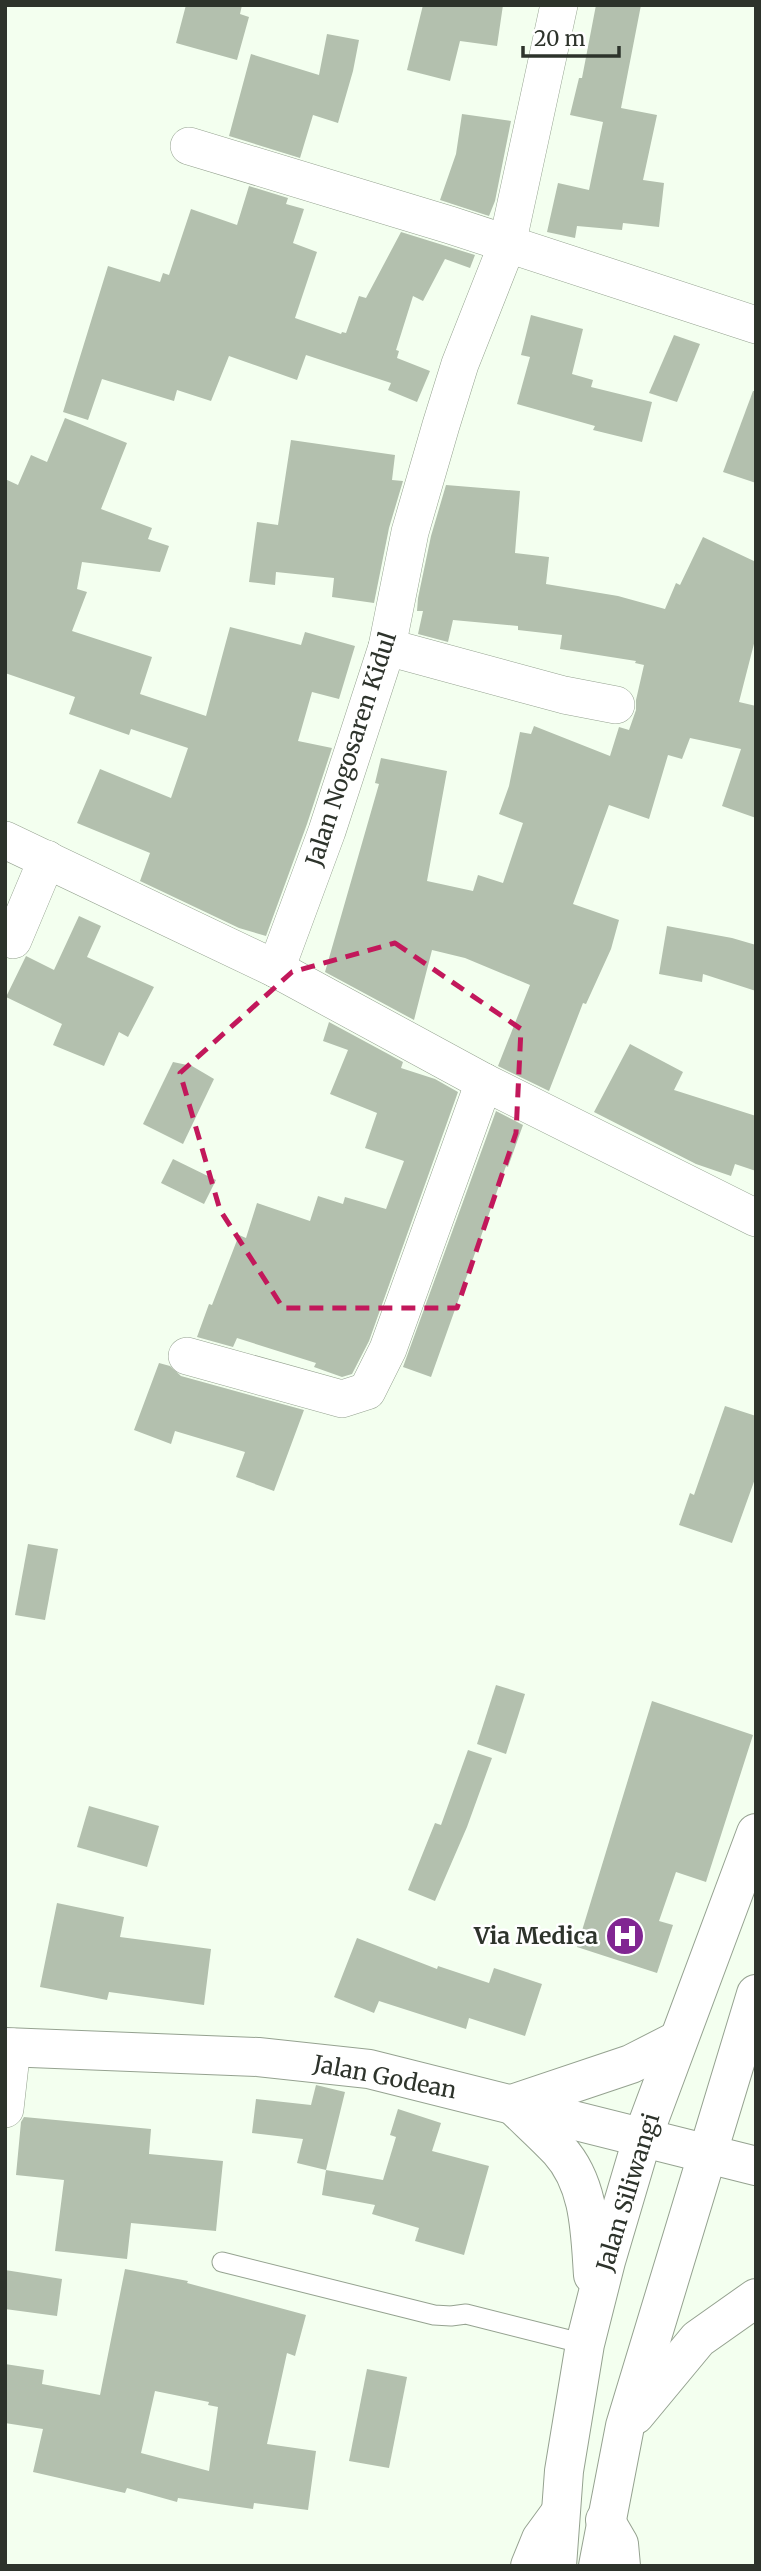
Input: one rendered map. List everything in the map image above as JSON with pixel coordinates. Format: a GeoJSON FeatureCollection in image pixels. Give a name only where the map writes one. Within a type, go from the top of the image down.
{"type":"FeatureCollection","features":[{"type":"Feature","properties":{"kind":"main road","name":"Jalan Siliwangi"},"geometry":{"type":"LineString","coordinates":[[558,2566],[564,2471],[585,2344],[595,2302],[643,2136],[756,1833]]}},
{"type":"Feature","properties":{"kind":"main road"},"geometry":{"type":"LineString","coordinates":[[598,2566],[625,2426],[756,1994]]}},
{"type":"Feature","properties":{"kind":"main road"},"geometry":{"type":"LineString","coordinates":[[595,2302],[587,2209],[578,2179],[561,2152],[512,2104],[631,2064],[678,2040]]}},
{"type":"Feature","properties":{"kind":"main road","name":"Jalan Godean"},"geometry":{"type":"LineString","coordinates":[[8,2047],[258,2057],[369,2069],[756,2166]]}},
{"type":"Feature","properties":{"kind":"main road"},"geometry":{"type":"LineString","coordinates":[[625,2426],[698,2339],[756,2298]]}},
{"type":"Feature","properties":{"kind":"main road"},"geometry":{"type":"LineString","coordinates":[[530,2566],[541,2539],[560,2513]]}},
{"type":"Feature","properties":{"kind":"main road"},"geometry":{"type":"LineString","coordinates":[[605,2520],[619,2544],[621,2566]]}},
{"type":"Feature","properties":{"kind":"street","name":"Jalan Nogosaren Kidul"},"geometry":{"type":"LineString","coordinates":[[276,970],[327,831],[387,647],[410,532],[460,364],[507,244],[559,5]]}},
{"type":"Feature","properties":{"kind":"street"},"geometry":{"type":"LineString","coordinates":[[189,146],[354,195],[756,325]]}},
{"type":"Feature","properties":{"kind":"street"},"geometry":{"type":"LineString","coordinates":[[387,647],[553,692],[616,705]]}},
{"type":"Feature","properties":{"kind":"street"},"geometry":{"type":"LineString","coordinates":[[5,840],[276,970],[484,1082],[756,1218]]}},
{"type":"Feature","properties":{"kind":"street"},"geometry":{"type":"LineString","coordinates":[[13,940],[47,859]]}},
{"type":"Feature","properties":{"kind":"street"},"geometry":{"type":"LineString","coordinates":[[187,1356],[342,1399],[367,1391],[388,1349],[484,1082]]}},
{"type":"Feature","properties":{"kind":"street"},"geometry":{"type":"LineString","coordinates":[[5,2109],[8,2047]]}},
{"type":"Feature","properties":{"kind":"lane"},"geometry":{"type":"LineString","coordinates":[[222,2262],[434,2315],[466,2314],[585,2344]]}},
{"type":"Feature","properties":{"kind":"highlighted area"},"geometry":{"type":"Polygon","coordinates":[[[395,943],[521,1029],[516,1133],[457,1308],[283,1308],[220,1210],[180,1073],[292,972],[395,943]]]}},
{"type":"Feature","properties":{"kind":"building"},"geometry":{"type":"Polygon","coordinates":[[[186,5],[242,5],[240,14],[249,17],[237,60],[176,43],[186,5]]]}},
{"type":"Feature","properties":{"kind":"building"},"geometry":{"type":"Polygon","coordinates":[[[423,5],[503,5],[497,46],[460,41],[450,81],[407,70],[423,5]]]}},
{"type":"Feature","properties":{"kind":"building"},"geometry":{"type":"Polygon","coordinates":[[[596,5],[641,5],[621,108],[657,115],[643,180],[664,183],[659,227],[623,223],[622,230],[577,226],[575,238],[547,232],[558,183],[589,190],[603,122],[570,115],[579,78],[582,78],[596,5]]]}},
{"type":"Feature","properties":{"kind":"building"},"geometry":{"type":"Polygon","coordinates":[[[327,34],[359,40],[338,123],[313,115],[300,158],[229,136],[251,54],[319,75],[327,34]]]}},
{"type":"Feature","properties":{"kind":"building"},"geometry":{"type":"Polygon","coordinates":[[[462,114],[511,121],[495,201],[489,216],[440,200],[456,154],[462,114]]]}},
{"type":"Feature","properties":{"kind":"building"},"geometry":{"type":"Polygon","coordinates":[[[249,186],[288,198],[286,204],[304,209],[293,243],[317,252],[295,318],[341,334],[346,333],[359,296],[366,298],[401,232],[475,255],[470,268],[445,259],[423,301],[413,296],[396,350],[399,351],[397,358],[430,371],[417,402],[388,390],[391,383],[306,355],[297,380],[229,356],[211,401],[177,390],[174,401],[102,379],[88,420],[63,412],[108,266],[160,282],[163,273],[169,275],[191,209],[237,225],[249,186]]]}},
{"type":"Feature","properties":{"kind":"building"},"geometry":{"type":"Polygon","coordinates":[[[531,315],[583,329],[572,374],[593,380],[591,387],[652,402],[642,442],[593,430],[595,426],[517,404],[530,357],[521,355],[531,315]]]}},
{"type":"Feature","properties":{"kind":"building"},"geometry":{"type":"Polygon","coordinates":[[[674,335],[700,344],[677,402],[649,393],[674,335]]]}},
{"type":"Feature","properties":{"kind":"building"},"geometry":{"type":"Polygon","coordinates":[[[753,391],[756,391],[756,483],[723,472],[753,391]]]}},
{"type":"Feature","properties":{"kind":"building"},"geometry":{"type":"Polygon","coordinates":[[[65,418],[127,443],[101,509],[152,528],[148,539],[169,546],[160,572],[82,562],[77,589],[87,592],[72,631],[152,657],[140,694],[206,716],[230,627],[301,645],[305,632],[355,646],[339,699],[312,692],[298,741],[332,748],[266,936],[239,928],[140,881],[150,853],[77,823],[100,769],[171,798],[188,748],[131,729],[129,735],[69,714],[75,697],[5,673],[5,479],[18,485],[31,455],[47,462],[65,418]]]}},
{"type":"Feature","properties":{"kind":"building"},"geometry":{"type":"Polygon","coordinates":[[[291,440],[395,455],[392,480],[403,481],[389,528],[374,603],[332,597],[334,578],[276,572],[275,585],[249,582],[257,522],[278,525],[291,440]]]}},
{"type":"Feature","properties":{"kind":"building"},"geometry":{"type":"Polygon","coordinates":[[[446,485],[520,491],[515,553],[549,557],[546,584],[618,596],[665,609],[676,583],[680,585],[703,537],[756,562],[756,636],[739,702],[756,706],[756,818],[722,806],[741,749],[690,738],[682,759],[668,755],[649,819],[609,805],[573,904],[619,920],[611,949],[586,1004],[583,1003],[549,1091],[498,1066],[530,985],[465,958],[432,950],[414,1020],[325,972],[379,784],[375,783],[381,758],[447,771],[427,881],[473,891],[478,875],[503,883],[523,823],[499,814],[509,786],[520,732],[531,734],[534,726],[610,756],[619,727],[629,730],[636,710],[644,665],[635,663],[636,661],[560,649],[562,635],[518,630],[518,626],[453,620],[448,642],[418,634],[423,611],[417,611],[418,598],[431,536],[446,485]]]}},
{"type":"Feature","properties":{"kind":"building"},"geometry":{"type":"Polygon","coordinates":[[[79,916],[101,926],[87,957],[154,987],[128,1037],[119,1032],[104,1066],[53,1045],[62,1024],[6,997],[26,956],[54,970],[79,916]]]}},
{"type":"Feature","properties":{"kind":"building"},"geometry":{"type":"Polygon","coordinates":[[[667,926],[756,945],[756,991],[703,974],[702,982],[659,974],[667,926]]]}},
{"type":"Feature","properties":{"kind":"building"},"geometry":{"type":"Polygon","coordinates":[[[329,1022],[403,1062],[401,1068],[435,1079],[458,1092],[369,1341],[352,1374],[342,1377],[314,1367],[316,1363],[237,1338],[233,1347],[197,1337],[239,1235],[246,1238],[257,1203],[310,1221],[318,1196],[343,1204],[345,1197],[386,1209],[404,1161],[365,1148],[377,1113],[330,1094],[348,1050],[323,1041],[329,1022]]]}},
{"type":"Feature","properties":{"kind":"building"},"geometry":{"type":"Polygon","coordinates":[[[630,1044],[683,1072],[674,1090],[756,1116],[756,1171],[735,1164],[731,1176],[696,1164],[594,1112],[630,1044]]]}},
{"type":"Feature","properties":{"kind":"building"},"geometry":{"type":"Polygon","coordinates":[[[173,1062],[192,1066],[214,1079],[183,1144],[143,1124],[173,1062]]]}},
{"type":"Feature","properties":{"kind":"building"},"geometry":{"type":"Polygon","coordinates":[[[496,1111],[523,1125],[431,1377],[403,1367],[496,1111]]]}},
{"type":"Feature","properties":{"kind":"building"},"geometry":{"type":"Polygon","coordinates":[[[173,1159],[216,1180],[204,1204],[161,1183],[173,1159]]]}},
{"type":"Feature","properties":{"kind":"building"},"geometry":{"type":"Polygon","coordinates":[[[159,1363],[170,1366],[181,1376],[304,1410],[274,1491],[236,1477],[245,1452],[175,1431],[171,1444],[134,1430],[159,1363]]]}},
{"type":"Feature","properties":{"kind":"building"},"geometry":{"type":"Polygon","coordinates":[[[725,1406],[756,1416],[756,1476],[732,1543],[679,1525],[690,1493],[694,1495],[725,1406]]]}},
{"type":"Feature","properties":{"kind":"building"},"geometry":{"type":"Polygon","coordinates":[[[28,1544],[58,1549],[45,1620],[15,1615],[28,1544]]]}},
{"type":"Feature","properties":{"kind":"building"},"geometry":{"type":"Polygon","coordinates":[[[496,1685],[525,1694],[506,1754],[477,1744],[496,1685]]]}},
{"type":"Feature","properties":{"kind":"building"},"geometry":{"type":"Polygon","coordinates":[[[652,1701],[753,1735],[706,1882],[676,1872],[659,1921],[673,1925],[657,1973],[577,1947],[652,1701]]]}},
{"type":"Feature","properties":{"kind":"building"},"geometry":{"type":"Polygon","coordinates":[[[468,1750],[492,1758],[467,1827],[435,1901],[408,1890],[435,1823],[441,1825],[468,1750]]]}},
{"type":"Feature","properties":{"kind":"building"},"geometry":{"type":"Polygon","coordinates":[[[89,1806],[159,1826],[147,1867],[77,1847],[89,1806]]]}},
{"type":"Feature","properties":{"kind":"building"},"geometry":{"type":"Polygon","coordinates":[[[57,1903],[124,1917],[120,1937],[211,1949],[204,2005],[109,1992],[107,2000],[40,1987],[57,1903]]]}},
{"type":"Feature","properties":{"kind":"building"},"geometry":{"type":"Polygon","coordinates":[[[357,1938],[437,1969],[438,1966],[489,1983],[494,1968],[542,1984],[525,2036],[469,2018],[466,2029],[379,2001],[374,2013],[334,1997],[357,1938]]]}},
{"type":"Feature","properties":{"kind":"building"},"geometry":{"type":"Polygon","coordinates":[[[316,2085],[345,2092],[326,2170],[297,2163],[303,2139],[252,2133],[256,2099],[311,2105],[316,2085]]]}},
{"type":"Feature","properties":{"kind":"building"},"geometry":{"type":"Polygon","coordinates":[[[398,2109],[441,2123],[432,2151],[489,2166],[464,2255],[415,2241],[419,2228],[372,2214],[375,2205],[322,2195],[326,2170],[383,2180],[396,2137],[390,2135],[398,2109]]]}},
{"type":"Feature","properties":{"kind":"building"},"geometry":{"type":"Polygon","coordinates":[[[24,2117],[151,2129],[149,2154],[223,2161],[216,2231],[131,2223],[127,2259],[55,2251],[64,2180],[16,2175],[21,2122],[24,2117]]]}},
{"type":"Feature","properties":{"kind":"building"},"geometry":{"type":"Polygon","coordinates":[[[125,2269],[188,2281],[187,2283],[306,2315],[295,2356],[287,2353],[267,2444],[316,2451],[308,2510],[254,2503],[253,2509],[178,2498],[177,2502],[127,2488],[125,2493],[33,2472],[43,2429],[5,2423],[5,2364],[44,2370],[42,2384],[100,2395],[125,2269]],[[155,2391],[141,2453],[209,2471],[218,2407],[208,2405],[209,2402],[155,2391]]]}},
{"type":"Feature","properties":{"kind":"building"},"geometry":{"type":"Polygon","coordinates":[[[5,2270],[62,2279],[57,2316],[5,2309],[5,2270]]]}},
{"type":"Feature","properties":{"kind":"building"},"geometry":{"type":"Polygon","coordinates":[[[367,2369],[407,2377],[389,2468],[349,2461],[367,2369]]]}},
{"type":"Feature","properties":{"kind":"place","name":"Via Medica"},"geometry":{"type":"Point","coordinates":[625,1936]}}]}
